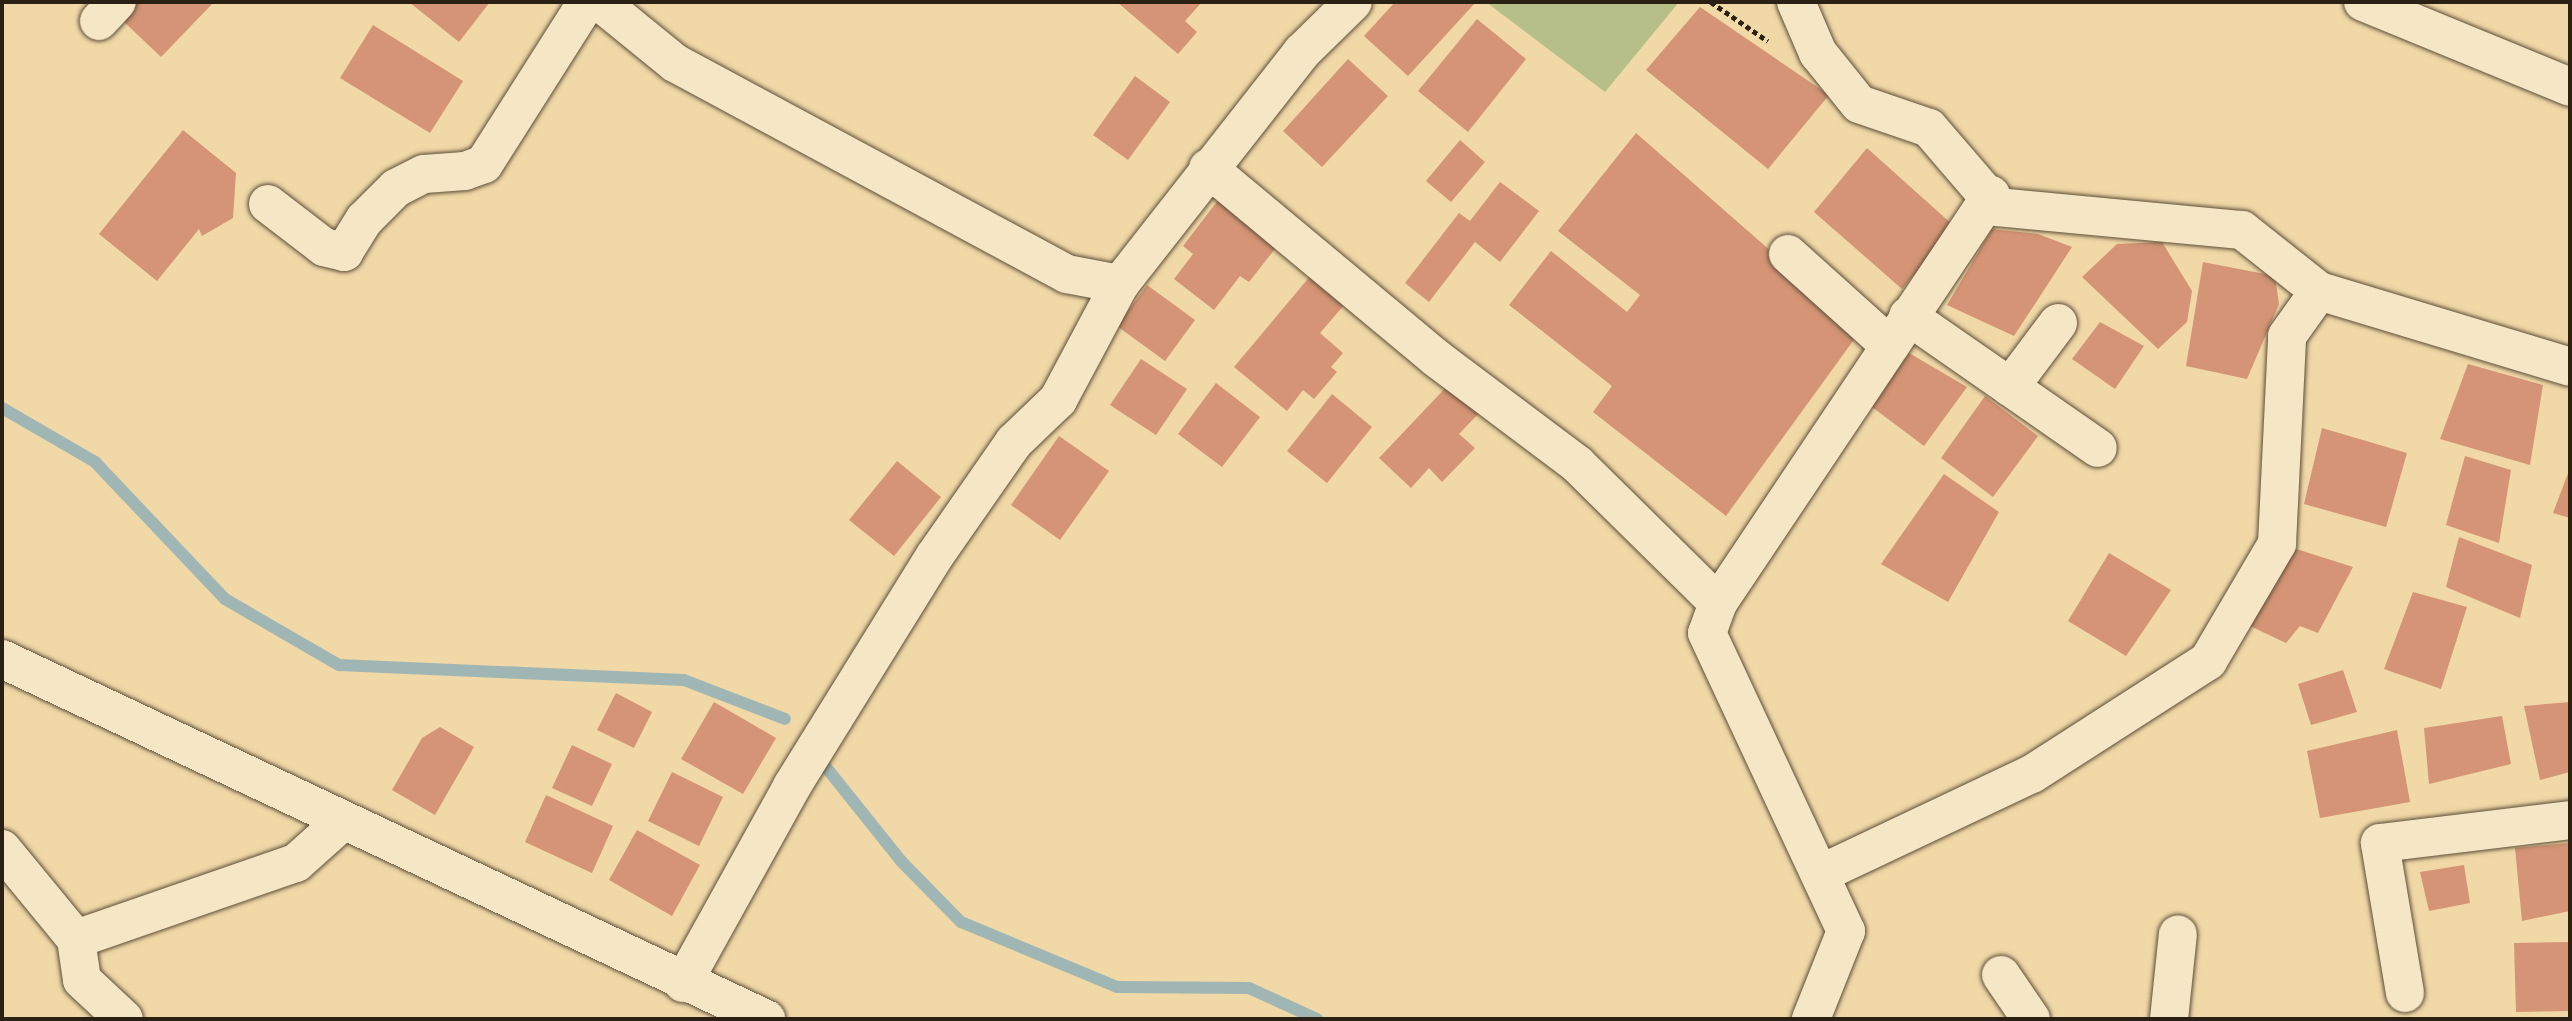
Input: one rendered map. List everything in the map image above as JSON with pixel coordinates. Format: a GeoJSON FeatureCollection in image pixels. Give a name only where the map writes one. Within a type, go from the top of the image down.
{"type":"FeatureCollection","features":[{"type":"Feature","properties":{"kind":"street"},"geometry":{"type":"LineString","coordinates":[[268,204],[324,247],[344,252],[364,220],[396,188],[424,174],[465,172],[484,164],[587,2]]}},
{"type":"Feature","properties":{"kind":"street"},"geometry":{"type":"LineString","coordinates":[[600,2],[675,63],[1067,274],[1120,284]]}},
{"type":"Feature","properties":{"kind":"street"},"geometry":{"type":"LineString","coordinates":[[683,983],[792,786],[906,603],[1014,442],[1058,400],[1120,284],[1301,52],[1353,2]]}},
{"type":"Feature","properties":{"kind":"street"},"geometry":{"type":"LineString","coordinates":[[1796,2],[1818,53],[1859,104],[1929,128],[1991,195],[1997,207],[2242,230],[2319,292],[2570,367]]}},
{"type":"Feature","properties":{"kind":"street"},"geometry":{"type":"LineString","coordinates":[[2363,2],[2570,87]]}},
{"type":"Feature","properties":{"kind":"street"},"geometry":{"type":"LineString","coordinates":[[1208,168],[1436,358],[1577,464],[1717,603]]}},
{"type":"Feature","properties":{"kind":"street"},"geometry":{"type":"LineString","coordinates":[[1811,1019],[1846,931],[1707,633],[1717,603],[1991,195]]}},
{"type":"Feature","properties":{"kind":"street"},"geometry":{"type":"LineString","coordinates":[[1788,254],[1899,331],[2011,387],[2098,448]]}},
{"type":"Feature","properties":{"kind":"street"},"geometry":{"type":"LineString","coordinates":[[1820,874],[2032,774],[2208,661],[2277,544],[2287,336],[2319,292]]}},
{"type":"Feature","properties":{"kind":"street"},"geometry":{"type":"LineString","coordinates":[[2011,387],[2058,323]]}},
{"type":"Feature","properties":{"kind":"street"},"geometry":{"type":"LineString","coordinates":[[2,659],[683,983],[766,1019]]}},
{"type":"Feature","properties":{"kind":"street"},"geometry":{"type":"LineString","coordinates":[[2404,993],[2380,843],[2570,820]]}},
{"type":"Feature","properties":{"kind":"street"},"geometry":{"type":"LineString","coordinates":[[76,939],[296,863],[344,821]]}},
{"type":"Feature","properties":{"kind":"street"},"geometry":{"type":"LineString","coordinates":[[3,853],[76,939],[82,980],[124,1019]]}},
{"type":"Feature","properties":{"kind":"street"},"geometry":{"type":"LineString","coordinates":[[2169,1019],[2178,934]]}},
{"type":"Feature","properties":{"kind":"street"},"geometry":{"type":"LineString","coordinates":[[2001,975],[2031,1019]]}},
{"type":"Feature","properties":{"kind":"green space"},"geometry":{"type":"Polygon","coordinates":[[[1486,2],[1679,2],[1605,92],[1486,2]]]}},
{"type":"Feature","properties":{"kind":"building"},"geometry":{"type":"Polygon","coordinates":[[[136,2],[214,2],[161,57],[120,18],[136,2]]]}},
{"type":"Feature","properties":{"kind":"building"},"geometry":{"type":"Polygon","coordinates":[[[409,2],[490,2],[459,42],[409,2]]]}},
{"type":"Feature","properties":{"kind":"building"},"geometry":{"type":"Polygon","coordinates":[[[1117,2],[1202,2],[1185,21],[1197,32],[1178,54],[1117,2]]]}},
{"type":"Feature","properties":{"kind":"building"},"geometry":{"type":"Polygon","coordinates":[[[1395,2],[1476,2],[1408,76],[1364,36],[1395,2]]]}},
{"type":"Feature","properties":{"kind":"building"},"geometry":{"type":"Polygon","coordinates":[[[1700,7],[1829,95],[1768,169],[1646,70],[1700,7]]]}},
{"type":"Feature","properties":{"kind":"building"},"geometry":{"type":"Polygon","coordinates":[[[1477,19],[1526,59],[1468,132],[1418,91],[1477,19]]]}},
{"type":"Feature","properties":{"kind":"building"},"geometry":{"type":"Polygon","coordinates":[[[373,25],[463,81],[430,133],[340,78],[373,25]]]}},
{"type":"Feature","properties":{"kind":"building"},"geometry":{"type":"Polygon","coordinates":[[[1348,59],[1388,96],[1322,167],[1283,131],[1348,59]]]}},
{"type":"Feature","properties":{"kind":"building"},"geometry":{"type":"Polygon","coordinates":[[[1135,76],[1170,102],[1128,160],[1093,135],[1135,76]]]}},
{"type":"Feature","properties":{"kind":"building"},"geometry":{"type":"Polygon","coordinates":[[[183,130],[236,173],[233,218],[202,236],[199,229],[157,281],[99,234],[183,130]]]}},
{"type":"Feature","properties":{"kind":"building"},"geometry":{"type":"Polygon","coordinates":[[[1636,133],[1861,330],[1726,516],[1593,412],[1612,386],[1509,305],[1551,251],[1627,312],[1640,295],[1558,231],[1636,133]]]}},
{"type":"Feature","properties":{"kind":"building"},"geometry":{"type":"Polygon","coordinates":[[[1460,140],[1485,162],[1451,202],[1426,181],[1460,140]]]}},
{"type":"Feature","properties":{"kind":"building"},"geometry":{"type":"Polygon","coordinates":[[[1867,148],[1954,226],[1902,289],[1814,212],[1867,148]]]}},
{"type":"Feature","properties":{"kind":"building"},"geometry":{"type":"Polygon","coordinates":[[[1500,182],[1539,211],[1500,262],[1475,242],[1429,302],[1405,283],[1459,213],[1470,221],[1500,182]]]}},
{"type":"Feature","properties":{"kind":"building"},"geometry":{"type":"Polygon","coordinates":[[[1219,199],[1278,245],[1249,282],[1240,276],[1214,310],[1174,279],[1193,254],[1183,246],[1219,199]]]}},
{"type":"Feature","properties":{"kind":"building"},"geometry":{"type":"Polygon","coordinates":[[[1992,229],[2038,234],[2072,247],[2014,336],[1947,305],[1992,229]]]}},
{"type":"Feature","properties":{"kind":"building"},"geometry":{"type":"Polygon","coordinates":[[[2162,242],[2192,291],[2187,322],[2158,349],[2082,277],[2117,244],[2162,242]]]}},
{"type":"Feature","properties":{"kind":"building"},"geometry":{"type":"Polygon","coordinates":[[[2203,262],[2275,276],[2279,304],[2247,379],[2186,366],[2203,262]]]}},
{"type":"Feature","properties":{"kind":"building"},"geometry":{"type":"Polygon","coordinates":[[[1317,268],[1351,297],[1320,333],[1343,353],[1331,367],[1337,372],[1314,399],[1303,390],[1287,411],[1234,367],[1317,268]]]}},
{"type":"Feature","properties":{"kind":"building"},"geometry":{"type":"Polygon","coordinates":[[[1147,285],[1195,320],[1165,361],[1117,326],[1147,285]]]}},
{"type":"Feature","properties":{"kind":"building"},"geometry":{"type":"Polygon","coordinates":[[[2100,322],[2144,346],[2115,389],[2072,359],[2100,322]]]}},
{"type":"Feature","properties":{"kind":"building"},"geometry":{"type":"Polygon","coordinates":[[[1909,353],[1967,387],[1924,446],[1872,407],[1909,353]]]}},
{"type":"Feature","properties":{"kind":"building"},"geometry":{"type":"Polygon","coordinates":[[[1141,359],[1187,389],[1156,435],[1110,405],[1141,359]]]}},
{"type":"Feature","properties":{"kind":"building"},"geometry":{"type":"Polygon","coordinates":[[[2468,364],[2543,385],[2530,465],[2440,439],[2468,364]]]}},
{"type":"Feature","properties":{"kind":"building"},"geometry":{"type":"Polygon","coordinates":[[[1451,382],[1481,411],[1459,434],[1475,448],[1442,482],[1429,468],[1411,488],[1379,458],[1451,382]]]}},
{"type":"Feature","properties":{"kind":"building"},"geometry":{"type":"Polygon","coordinates":[[[1216,383],[1260,417],[1222,467],[1178,434],[1216,383]]]}},
{"type":"Feature","properties":{"kind":"building"},"geometry":{"type":"Polygon","coordinates":[[[1332,394],[1372,427],[1327,483],[1287,451],[1332,394]]]}},
{"type":"Feature","properties":{"kind":"building"},"geometry":{"type":"Polygon","coordinates":[[[1985,396],[2038,436],[1993,497],[1941,458],[1985,396]]]}},
{"type":"Feature","properties":{"kind":"building"},"geometry":{"type":"Polygon","coordinates":[[[2322,428],[2407,453],[2386,527],[2304,504],[2322,428]]]}},
{"type":"Feature","properties":{"kind":"building"},"geometry":{"type":"Polygon","coordinates":[[[1059,436],[1109,471],[1060,540],[1011,505],[1059,436]]]}},
{"type":"Feature","properties":{"kind":"building"},"geometry":{"type":"Polygon","coordinates":[[[2465,456],[2511,470],[2499,543],[2446,525],[2465,456]]]}},
{"type":"Feature","properties":{"kind":"building"},"geometry":{"type":"Polygon","coordinates":[[[897,461],[941,497],[894,556],[849,520],[897,461]]]}},
{"type":"Feature","properties":{"kind":"building"},"geometry":{"type":"Polygon","coordinates":[[[2570,468],[2570,518],[2553,513],[2570,468]]]}},
{"type":"Feature","properties":{"kind":"building"},"geometry":{"type":"Polygon","coordinates":[[[1944,474],[1999,512],[1948,602],[1881,564],[1944,474]]]}},
{"type":"Feature","properties":{"kind":"building"},"geometry":{"type":"Polygon","coordinates":[[[2459,537],[2532,565],[2520,618],[2446,587],[2459,537]]]}},
{"type":"Feature","properties":{"kind":"building"},"geometry":{"type":"Polygon","coordinates":[[[2290,547],[2353,567],[2318,633],[2300,626],[2286,643],[2250,626],[2290,547]]]}},
{"type":"Feature","properties":{"kind":"building"},"geometry":{"type":"Polygon","coordinates":[[[2109,553],[2171,590],[2126,656],[2068,621],[2109,553]]]}},
{"type":"Feature","properties":{"kind":"building"},"geometry":{"type":"Polygon","coordinates":[[[2413,592],[2467,607],[2441,689],[2384,669],[2413,592]]]}},
{"type":"Feature","properties":{"kind":"building"},"geometry":{"type":"Polygon","coordinates":[[[2343,670],[2357,712],[2311,725],[2298,684],[2343,670]]]}},
{"type":"Feature","properties":{"kind":"building"},"geometry":{"type":"Polygon","coordinates":[[[616,693],[652,712],[634,748],[597,730],[616,693]]]}},
{"type":"Feature","properties":{"kind":"building"},"geometry":{"type":"Polygon","coordinates":[[[714,702],[776,738],[743,794],[681,759],[714,702]]]}},
{"type":"Feature","properties":{"kind":"building"},"geometry":{"type":"Polygon","coordinates":[[[2570,702],[2570,772],[2540,780],[2524,706],[2570,702]]]}},
{"type":"Feature","properties":{"kind":"building"},"geometry":{"type":"Polygon","coordinates":[[[2502,716],[2511,764],[2429,784],[2424,728],[2502,716]]]}},
{"type":"Feature","properties":{"kind":"building"},"geometry":{"type":"Polygon","coordinates":[[[440,727],[474,747],[435,815],[392,790],[422,738],[440,727]]]}},
{"type":"Feature","properties":{"kind":"building"},"geometry":{"type":"Polygon","coordinates":[[[2397,730],[2410,802],[2320,818],[2307,751],[2397,730]]]}},
{"type":"Feature","properties":{"kind":"building"},"geometry":{"type":"Polygon","coordinates":[[[572,745],[612,764],[592,806],[552,788],[572,745]]]}},
{"type":"Feature","properties":{"kind":"building"},"geometry":{"type":"Polygon","coordinates":[[[672,772],[723,797],[699,846],[648,821],[672,772]]]}},
{"type":"Feature","properties":{"kind":"building"},"geometry":{"type":"Polygon","coordinates":[[[546,795],[613,826],[592,873],[525,842],[546,795]]]}},
{"type":"Feature","properties":{"kind":"building"},"geometry":{"type":"Polygon","coordinates":[[[637,830],[700,865],[672,916],[609,880],[637,830]]]}},
{"type":"Feature","properties":{"kind":"building"},"geometry":{"type":"Polygon","coordinates":[[[2570,843],[2570,911],[2522,921],[2515,848],[2570,843]]]}},
{"type":"Feature","properties":{"kind":"building"},"geometry":{"type":"Polygon","coordinates":[[[2464,865],[2470,903],[2429,911],[2420,872],[2464,865]]]}},
{"type":"Feature","properties":{"kind":"building"},"geometry":{"type":"Polygon","coordinates":[[[2570,942],[2570,1011],[2516,1012],[2514,943],[2570,942]]]}},
{"type":"Feature","properties":{"kind":"waterway"},"geometry":{"type":"LineString","coordinates":[[2,408],[95,462],[225,599],[339,665],[684,680],[785,719]]}},
{"type":"Feature","properties":{"kind":"waterway"},"geometry":{"type":"LineString","coordinates":[[825,766],[901,861],[961,922],[1117,987],[1249,988],[1317,1019]]}}]}
